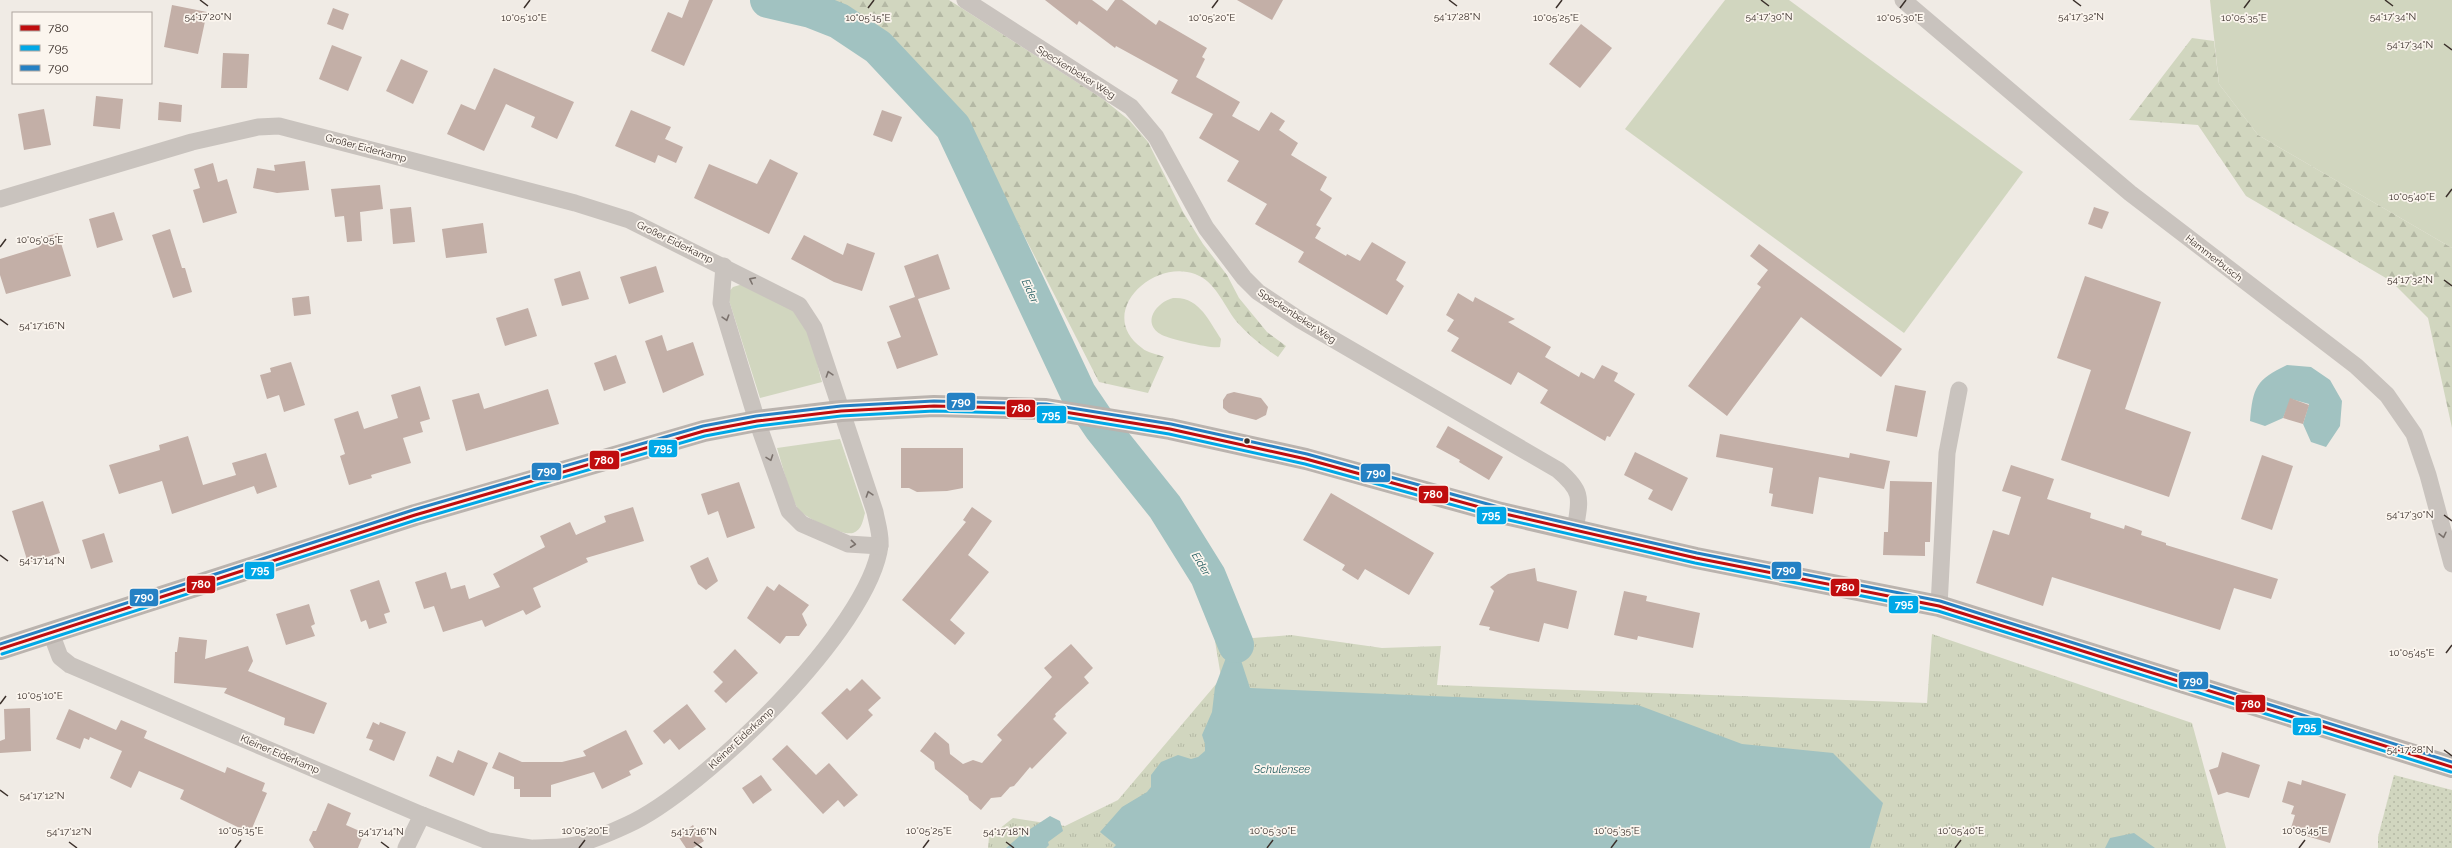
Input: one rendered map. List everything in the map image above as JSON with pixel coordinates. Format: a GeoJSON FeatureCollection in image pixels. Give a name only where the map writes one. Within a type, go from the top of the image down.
{"type":"FeatureCollection","features":[{"type":"Feature","properties":{"kind":"main road"},"geometry":{"type":"LineString","coordinates":[[0,649],[415,515],[704,431],[757,421],[841,411],[934,406],[1046,409],[1159,426],[1306,459],[1500,513],[1696,558],[1939,606],[2452,767]]}},
{"type":"Feature","properties":{"kind":"street","name":"Speckenbeker Weg"},"geometry":{"type":"LineString","coordinates":[[965,0],[1131,107],[1156,137],[1206,228],[1244,278],[1258,292],[1300,320],[1558,470],[1574,483],[1579,501],[1575,530]]}},
{"type":"Feature","properties":{"kind":"street","name":"Hammerbusch"},"geometry":{"type":"LineString","coordinates":[[1902,0],[2130,193],[2356,366],[2387,395],[2414,434],[2452,564]]}},
{"type":"Feature","properties":{"kind":"street","name":"Großer Eiderkamp"},"geometry":{"type":"LineString","coordinates":[[0,199],[192,142],[258,127],[279,126],[582,205],[629,220],[784,296],[800,305],[814,328],[841,411]]}},
{"type":"Feature","properties":{"kind":"street","name":"Großer Eiderkamp"},"geometry":{"type":"LineString","coordinates":[[724,266],[722,303],[757,421]]}},
{"type":"Feature","properties":{"kind":"street"},"geometry":{"type":"LineString","coordinates":[[1939,606],[1947,453],[1959,390]]}},
{"type":"Feature","properties":{"kind":"street"},"geometry":{"type":"LineString","coordinates":[[757,421],[789,511],[802,524],[848,544],[880,546],[875,512],[841,411]]}},
{"type":"Feature","properties":{"kind":"street","name":"Kleiner Eiderkamp"},"geometry":{"type":"LineString","coordinates":[[534,848],[578,844],[629,825],[682,790],[726,754],[788,693],[837,633],[864,586],[880,546]]}},
{"type":"Feature","properties":{"kind":"street","name":"Kleiner Eiderkamp"},"geometry":{"type":"LineString","coordinates":[[51,632],[60,657],[70,665],[422,815],[488,841],[530,848]]}},
{"type":"Feature","properties":{"kind":"street"},"geometry":{"type":"LineString","coordinates":[[406,848],[422,815]]}},
{"type":"Feature","properties":{"kind":"green space"},"geometry":{"type":"Polygon","coordinates":[[[804,0],[949,0],[1103,99],[1129,120],[1148,142],[1183,212],[1203,244],[1227,275],[1239,298],[1267,332],[1286,346],[1278,357],[1256,340],[1236,321],[1214,288],[1208,282],[1195,274],[1178,271],[1162,274],[1147,281],[1135,292],[1127,305],[1124,320],[1129,334],[1144,350],[1164,357],[1148,393],[1099,382],[965,120],[855,13],[804,0]]]}},
{"type":"Feature","properties":{"kind":"green space"},"geometry":{"type":"Polygon","coordinates":[[[1725,0],[1789,0],[2023,172],[1904,333],[1625,129],[1725,0]]]}},
{"type":"Feature","properties":{"kind":"green space"},"geometry":{"type":"Polygon","coordinates":[[[2210,0],[2452,0],[2452,248],[2258,135],[2219,84],[2210,0]]]}},
{"type":"Feature","properties":{"kind":"green space"},"geometry":{"type":"Polygon","coordinates":[[[2192,38],[2214,41],[2219,84],[2258,135],[2452,248],[2452,428],[2428,318],[2391,281],[2246,196],[2198,125],[2129,120],[2192,38]]]}},
{"type":"Feature","properties":{"kind":"green space"},"geometry":{"type":"Polygon","coordinates":[[[743,284],[786,304],[801,319],[814,350],[822,382],[760,398],[727,294],[733,287],[743,284]]]}},
{"type":"Feature","properties":{"kind":"green space"},"geometry":{"type":"Polygon","coordinates":[[[1173,298],[1182,298],[1190,301],[1202,311],[1221,339],[1220,347],[1208,347],[1181,341],[1166,337],[1156,330],[1152,325],[1153,314],[1161,304],[1173,298]]]}},
{"type":"Feature","properties":{"kind":"green space"},"geometry":{"type":"Polygon","coordinates":[[[840,439],[865,513],[860,527],[853,533],[841,532],[824,526],[808,517],[798,509],[789,488],[777,448],[840,439]]]}},
{"type":"Feature","properties":{"kind":"green space"},"geometry":{"type":"Polygon","coordinates":[[[1932,634],[2192,723],[2226,848],[988,848],[989,837],[1013,818],[1065,826],[1118,800],[1217,683],[1222,683],[1215,641],[1291,635],[1382,648],[1441,646],[1437,685],[1927,703],[1932,634]]]}},
{"type":"Feature","properties":{"kind":"green space"},"geometry":{"type":"Polygon","coordinates":[[[2394,775],[2452,790],[2452,848],[2378,848],[2378,837],[2394,775]]]}},
{"type":"Feature","properties":{"kind":"water"},"geometry":{"type":"Polygon","coordinates":[[[2287,365],[2311,367],[2330,380],[2342,401],[2340,426],[2326,447],[2311,442],[2303,424],[2309,404],[2291,399],[2283,418],[2265,426],[2250,421],[2253,400],[2258,386],[2262,380],[2287,365]]]}},
{"type":"Feature","properties":{"kind":"water","name":"Schulensee"},"geometry":{"type":"Polygon","coordinates":[[[1236,645],[1250,688],[1638,705],[1742,744],[1833,753],[1883,803],[1870,848],[1113,848],[1116,845],[1100,832],[1122,807],[1147,792],[1151,787],[1151,775],[1161,762],[1178,755],[1191,759],[1198,757],[1205,751],[1205,744],[1202,735],[1212,712],[1215,687],[1230,647],[1236,645]]]}},
{"type":"Feature","properties":{"kind":"water"},"geometry":{"type":"Polygon","coordinates":[[[1050,816],[1060,821],[1063,831],[1048,842],[1049,845],[1046,848],[1006,848],[1021,835],[1050,816]]]}},
{"type":"Feature","properties":{"kind":"water"},"geometry":{"type":"Polygon","coordinates":[[[2134,833],[2155,848],[2105,848],[2110,838],[2134,833]]]}},
{"type":"Feature","properties":{"kind":"building"},"geometry":{"type":"Polygon","coordinates":[[[689,0],[713,0],[684,66],[651,51],[668,12],[682,18],[689,0]]]}},
{"type":"Feature","properties":{"kind":"building"},"geometry":{"type":"Polygon","coordinates":[[[1045,0],[1092,0],[1107,11],[1115,0],[1122,0],[1156,25],[1159,20],[1207,48],[1202,57],[1205,59],[1196,77],[1240,102],[1232,116],[1259,131],[1271,112],[1285,121],[1279,130],[1298,143],[1291,155],[1327,177],[1320,190],[1332,198],[1316,225],[1321,228],[1315,238],[1346,256],[1347,254],[1360,261],[1372,242],[1406,262],[1396,280],[1404,286],[1387,315],[1298,262],[1304,252],[1255,224],[1267,204],[1227,181],[1239,161],[1199,138],[1213,114],[1171,93],[1178,80],[1116,46],[1115,48],[1079,21],[1077,25],[1045,0]]]}},
{"type":"Feature","properties":{"kind":"building"},"geometry":{"type":"Polygon","coordinates":[[[1237,0],[1283,0],[1272,20],[1237,0]]]}},
{"type":"Feature","properties":{"kind":"building"},"geometry":{"type":"Polygon","coordinates":[[[172,5],[207,12],[198,54],[164,47],[172,5]]]}},
{"type":"Feature","properties":{"kind":"building"},"geometry":{"type":"Polygon","coordinates":[[[333,8],[349,14],[343,30],[327,24],[333,8]]]}},
{"type":"Feature","properties":{"kind":"building"},"geometry":{"type":"Polygon","coordinates":[[[1581,24],[1612,48],[1580,88],[1549,64],[1581,24]]]}},
{"type":"Feature","properties":{"kind":"building"},"geometry":{"type":"Polygon","coordinates":[[[332,45],[362,57],[348,91],[319,79],[332,45]]]}},
{"type":"Feature","properties":{"kind":"building"},"geometry":{"type":"Polygon","coordinates":[[[223,53],[249,54],[247,88],[221,88],[223,53]]]}},
{"type":"Feature","properties":{"kind":"building"},"geometry":{"type":"Polygon","coordinates":[[[401,59],[428,71],[413,104],[386,91],[401,59]]]}},
{"type":"Feature","properties":{"kind":"building"},"geometry":{"type":"Polygon","coordinates":[[[494,68],[574,102],[557,139],[531,127],[535,117],[506,104],[484,151],[447,134],[461,104],[475,110],[494,68]]]}},
{"type":"Feature","properties":{"kind":"building"},"geometry":{"type":"Polygon","coordinates":[[[96,96],[123,99],[120,129],[93,126],[96,96]]]}},
{"type":"Feature","properties":{"kind":"building"},"geometry":{"type":"Polygon","coordinates":[[[159,102],[182,105],[181,122],[158,120],[159,102]]]}},
{"type":"Feature","properties":{"kind":"building"},"geometry":{"type":"Polygon","coordinates":[[[44,109],[51,145],[24,150],[18,114],[44,109]]]}},
{"type":"Feature","properties":{"kind":"building"},"geometry":{"type":"Polygon","coordinates":[[[631,110],[671,127],[665,139],[683,147],[676,163],[658,155],[655,163],[615,146],[631,110]]]}},
{"type":"Feature","properties":{"kind":"building"},"geometry":{"type":"Polygon","coordinates":[[[882,110],[902,117],[892,142],[873,135],[882,110]]]}},
{"type":"Feature","properties":{"kind":"building"},"geometry":{"type":"Polygon","coordinates":[[[770,159],[798,173],[769,234],[694,198],[709,164],[757,184],[770,159]]]}},
{"type":"Feature","properties":{"kind":"building"},"geometry":{"type":"Polygon","coordinates":[[[305,161],[309,190],[277,193],[253,188],[257,168],[275,171],[274,165],[305,161]]]}},
{"type":"Feature","properties":{"kind":"building"},"geometry":{"type":"Polygon","coordinates":[[[213,163],[218,182],[227,179],[237,213],[203,223],[193,190],[200,188],[194,169],[213,163]]]}},
{"type":"Feature","properties":{"kind":"building"},"geometry":{"type":"Polygon","coordinates":[[[380,185],[383,209],[360,212],[362,241],[347,242],[344,216],[335,217],[331,189],[380,185]]]}},
{"type":"Feature","properties":{"kind":"building"},"geometry":{"type":"Polygon","coordinates":[[[411,207],[415,242],[393,244],[390,209],[411,207]]]}},
{"type":"Feature","properties":{"kind":"building"},"geometry":{"type":"Polygon","coordinates":[[[2094,207],[2109,212],[2102,229],[2088,224],[2094,207]]]}},
{"type":"Feature","properties":{"kind":"building"},"geometry":{"type":"Polygon","coordinates":[[[114,212],[123,240],[97,248],[89,219],[114,212]]]}},
{"type":"Feature","properties":{"kind":"building"},"geometry":{"type":"Polygon","coordinates":[[[483,223],[487,253],[446,258],[442,229],[483,223]]]}},
{"type":"Feature","properties":{"kind":"building"},"geometry":{"type":"Polygon","coordinates":[[[170,229],[182,268],[185,268],[192,292],[173,298],[152,235],[170,229]]]}},
{"type":"Feature","properties":{"kind":"building"},"geometry":{"type":"Polygon","coordinates":[[[58,233],[71,276],[6,294],[0,275],[0,259],[39,247],[36,239],[58,233]]]}},
{"type":"Feature","properties":{"kind":"building"},"geometry":{"type":"Polygon","coordinates":[[[804,235],[843,255],[847,243],[875,253],[862,291],[834,282],[791,259],[804,235]]]}},
{"type":"Feature","properties":{"kind":"building"},"geometry":{"type":"Polygon","coordinates":[[[1759,244],[1902,349],[1881,377],[1801,317],[1727,416],[1688,386],[1761,287],[1757,284],[1768,270],[1750,256],[1759,244]]]}},
{"type":"Feature","properties":{"kind":"building"},"geometry":{"type":"Polygon","coordinates":[[[938,254],[950,289],[918,299],[938,355],[897,369],[887,342],[901,337],[889,306],[915,297],[904,266],[938,254]]]}},
{"type":"Feature","properties":{"kind":"building"},"geometry":{"type":"Polygon","coordinates":[[[656,266],[664,292],[629,304],[620,277],[656,266]]]}},
{"type":"Feature","properties":{"kind":"building"},"geometry":{"type":"Polygon","coordinates":[[[580,271],[589,299],[562,306],[554,279],[580,271]]]}},
{"type":"Feature","properties":{"kind":"building"},"geometry":{"type":"Polygon","coordinates":[[[2085,276],[2161,302],[2125,409],[2191,432],[2169,497],[2061,460],[2091,370],[2057,358],[2085,276]]]}},
{"type":"Feature","properties":{"kind":"building"},"geometry":{"type":"Polygon","coordinates":[[[1458,293],[1473,302],[1475,297],[1515,319],[1508,322],[1551,347],[1545,357],[1579,377],[1581,372],[1594,379],[1602,365],[1618,373],[1614,381],[1635,394],[1610,437],[1607,436],[1605,441],[1540,403],[1548,390],[1518,372],[1511,385],[1451,351],[1459,338],[1447,331],[1454,320],[1446,315],[1458,293]]]}},
{"type":"Feature","properties":{"kind":"building"},"geometry":{"type":"Polygon","coordinates":[[[309,296],[311,314],[294,316],[292,298],[309,296]]]}},
{"type":"Feature","properties":{"kind":"building"},"geometry":{"type":"Polygon","coordinates":[[[528,308],[537,336],[505,346],[496,318],[528,308]]]}},
{"type":"Feature","properties":{"kind":"building"},"geometry":{"type":"Polygon","coordinates":[[[662,335],[667,351],[693,342],[704,375],[663,393],[645,341],[662,335]]]}},
{"type":"Feature","properties":{"kind":"building"},"geometry":{"type":"Polygon","coordinates":[[[616,355],[626,383],[604,391],[594,363],[616,355]]]}},
{"type":"Feature","properties":{"kind":"building"},"geometry":{"type":"Polygon","coordinates":[[[291,362],[305,405],[284,412],[279,395],[267,399],[260,375],[271,372],[270,368],[291,362]]]}},
{"type":"Feature","properties":{"kind":"building"},"geometry":{"type":"Polygon","coordinates":[[[1895,385],[1926,391],[1917,437],[1886,431],[1895,385]]]}},
{"type":"Feature","properties":{"kind":"building"},"geometry":{"type":"Polygon","coordinates":[[[420,386],[430,419],[420,422],[423,432],[403,438],[411,463],[371,475],[372,478],[349,485],[340,456],[345,454],[334,419],[358,411],[364,429],[398,418],[391,395],[420,386]]]}},
{"type":"Feature","properties":{"kind":"building"},"geometry":{"type":"Polygon","coordinates":[[[548,389],[559,424],[466,451],[452,400],[479,393],[484,409],[548,389]]]}},
{"type":"Feature","properties":{"kind":"building"},"geometry":{"type":"Polygon","coordinates":[[[1234,392],[1261,398],[1268,407],[1266,415],[1256,420],[1229,413],[1223,408],[1223,400],[1227,394],[1234,392]]]}},
{"type":"Feature","properties":{"kind":"building"},"geometry":{"type":"Polygon","coordinates":[[[2290,398],[2309,405],[2303,424],[2283,418],[2290,398]]]}},
{"type":"Feature","properties":{"kind":"building"},"geometry":{"type":"Polygon","coordinates":[[[1448,426],[1503,457],[1489,480],[1459,462],[1460,460],[1436,447],[1448,426]]]}},
{"type":"Feature","properties":{"kind":"building"},"geometry":{"type":"Polygon","coordinates":[[[1720,434],[1849,458],[1850,453],[1890,461],[1884,489],[1819,477],[1813,514],[1771,506],[1773,494],[1769,493],[1773,468],[1716,457],[1720,434]]]}},
{"type":"Feature","properties":{"kind":"building"},"geometry":{"type":"Polygon","coordinates":[[[188,436],[203,485],[236,475],[232,463],[266,453],[277,487],[257,494],[254,486],[172,514],[162,481],[119,494],[109,465],[160,450],[159,445],[188,436]]]}},
{"type":"Feature","properties":{"kind":"building"},"geometry":{"type":"Polygon","coordinates":[[[901,448],[963,448],[963,488],[947,491],[917,492],[909,488],[901,488],[901,448]]]}},
{"type":"Feature","properties":{"kind":"building"},"geometry":{"type":"Polygon","coordinates":[[[1635,452],[1688,478],[1672,511],[1648,499],[1653,490],[1624,475],[1635,452]]]}},
{"type":"Feature","properties":{"kind":"building"},"geometry":{"type":"Polygon","coordinates":[[[2262,455],[2293,466],[2272,530],[2241,519],[2262,455]]]}},
{"type":"Feature","properties":{"kind":"building"},"geometry":{"type":"Polygon","coordinates":[[[2011,465],[2054,479],[2047,499],[2091,513],[2090,518],[2124,529],[2125,525],[2142,531],[2141,535],[2166,543],[2166,545],[2278,579],[2271,599],[2234,588],[2220,630],[2052,577],[2043,606],[1976,583],[1993,530],[2009,535],[2021,497],[2002,491],[2011,465]]]}},
{"type":"Feature","properties":{"kind":"building"},"geometry":{"type":"Polygon","coordinates":[[[1890,481],[1932,482],[1930,542],[1925,542],[1925,556],[1883,555],[1884,532],[1888,532],[1890,481]]]}},
{"type":"Feature","properties":{"kind":"building"},"geometry":{"type":"Polygon","coordinates":[[[739,482],[755,528],[727,538],[718,511],[708,515],[701,494],[739,482]]]}},
{"type":"Feature","properties":{"kind":"building"},"geometry":{"type":"Polygon","coordinates":[[[1331,493],[1434,553],[1409,595],[1365,569],[1358,580],[1342,570],[1345,565],[1303,540],[1331,493]]]}},
{"type":"Feature","properties":{"kind":"building"},"geometry":{"type":"Polygon","coordinates":[[[43,501],[60,553],[28,563],[12,511],[43,501]]]}},
{"type":"Feature","properties":{"kind":"building"},"geometry":{"type":"Polygon","coordinates":[[[633,507],[644,541],[586,558],[588,562],[533,588],[541,607],[526,615],[523,610],[485,627],[482,620],[443,632],[434,606],[424,609],[415,582],[446,572],[451,589],[465,585],[469,599],[500,587],[493,574],[545,547],[540,536],[570,522],[576,535],[606,522],[604,516],[633,507]]]}},
{"type":"Feature","properties":{"kind":"building"},"geometry":{"type":"Polygon","coordinates":[[[972,507],[992,521],[968,555],[989,572],[950,620],[965,633],[955,645],[902,600],[966,522],[963,520],[972,507]]]}},
{"type":"Feature","properties":{"kind":"building"},"geometry":{"type":"Polygon","coordinates":[[[104,533],[113,562],[91,569],[82,540],[104,533]]]}},
{"type":"Feature","properties":{"kind":"building"},"geometry":{"type":"Polygon","coordinates":[[[708,557],[718,581],[706,590],[698,584],[690,566],[708,557]]]}},
{"type":"Feature","properties":{"kind":"building"},"geometry":{"type":"Polygon","coordinates":[[[1535,568],[1537,581],[1577,591],[1568,629],[1544,623],[1539,642],[1489,630],[1490,627],[1479,625],[1494,591],[1490,587],[1508,574],[1535,568]]]}},
{"type":"Feature","properties":{"kind":"building"},"geometry":{"type":"Polygon","coordinates":[[[379,580],[390,612],[384,614],[387,623],[369,629],[366,620],[361,622],[350,590],[379,580]]]}},
{"type":"Feature","properties":{"kind":"building"},"geometry":{"type":"Polygon","coordinates":[[[779,584],[809,605],[802,614],[807,625],[799,636],[786,636],[780,644],[747,618],[767,586],[774,591],[779,584]]]}},
{"type":"Feature","properties":{"kind":"building"},"geometry":{"type":"Polygon","coordinates":[[[1624,591],[1647,596],[1646,601],[1700,613],[1693,648],[1638,636],[1637,640],[1614,635],[1624,591]]]}},
{"type":"Feature","properties":{"kind":"building"},"geometry":{"type":"Polygon","coordinates":[[[309,604],[315,624],[311,626],[315,636],[286,645],[276,614],[309,604]]]}},
{"type":"Feature","properties":{"kind":"building"},"geometry":{"type":"Polygon","coordinates":[[[179,637],[207,640],[205,659],[248,646],[253,661],[248,671],[327,703],[314,734],[284,725],[285,718],[224,693],[227,688],[174,683],[175,652],[177,652],[179,637]]]}},
{"type":"Feature","properties":{"kind":"building"},"geometry":{"type":"Polygon","coordinates":[[[1071,644],[1093,668],[1084,677],[1089,683],[1055,714],[1056,716],[1053,719],[1067,733],[1032,769],[1030,767],[1014,786],[1010,787],[1001,797],[991,798],[981,810],[969,800],[968,796],[935,769],[934,762],[920,751],[935,732],[949,744],[950,754],[963,764],[973,760],[982,763],[1002,740],[997,735],[1052,677],[1044,668],[1071,644]]]}},
{"type":"Feature","properties":{"kind":"building"},"geometry":{"type":"Polygon","coordinates":[[[735,649],[758,673],[726,703],[714,691],[723,682],[713,672],[735,649]]]}},
{"type":"Feature","properties":{"kind":"building"},"geometry":{"type":"Polygon","coordinates":[[[862,679],[881,698],[868,710],[873,715],[847,740],[821,713],[847,688],[850,691],[862,679]]]}},
{"type":"Feature","properties":{"kind":"building"},"geometry":{"type":"Polygon","coordinates":[[[687,704],[706,729],[679,750],[670,739],[664,744],[653,731],[687,704]]]}},
{"type":"Feature","properties":{"kind":"building"},"geometry":{"type":"Polygon","coordinates":[[[30,708],[31,751],[0,753],[0,741],[5,739],[4,709],[30,708]]]}},
{"type":"Feature","properties":{"kind":"building"},"geometry":{"type":"Polygon","coordinates":[[[69,709],[116,730],[121,720],[147,731],[144,738],[225,773],[227,767],[265,783],[262,791],[267,793],[250,833],[180,799],[184,790],[139,771],[131,788],[110,778],[122,751],[90,737],[89,740],[84,738],[80,749],[56,739],[69,709]]]}},
{"type":"Feature","properties":{"kind":"building"},"geometry":{"type":"Polygon","coordinates":[[[373,722],[379,725],[380,722],[406,732],[394,761],[369,750],[373,740],[366,738],[373,722]]]}},
{"type":"Feature","properties":{"kind":"building"},"geometry":{"type":"Polygon","coordinates":[[[626,730],[643,764],[629,771],[631,775],[602,789],[594,772],[551,785],[551,797],[520,797],[520,789],[514,789],[514,777],[492,768],[499,752],[522,762],[562,762],[586,756],[583,751],[626,730]]]}},
{"type":"Feature","properties":{"kind":"building"},"geometry":{"type":"Polygon","coordinates":[[[787,745],[816,775],[829,763],[858,795],[844,807],[838,800],[823,814],[772,759],[787,745]]]}},
{"type":"Feature","properties":{"kind":"building"},"geometry":{"type":"Polygon","coordinates":[[[458,750],[488,763],[474,796],[429,776],[437,756],[453,763],[458,750]]]}},
{"type":"Feature","properties":{"kind":"building"},"geometry":{"type":"Polygon","coordinates":[[[2222,752],[2260,765],[2249,798],[2227,792],[2218,795],[2209,770],[2218,767],[2222,752]]]}},
{"type":"Feature","properties":{"kind":"building"},"geometry":{"type":"Polygon","coordinates":[[[761,775],[772,790],[753,804],[742,788],[761,775]]]}},
{"type":"Feature","properties":{"kind":"building"},"geometry":{"type":"Polygon","coordinates":[[[2302,780],[2346,794],[2330,843],[2290,831],[2295,815],[2291,814],[2294,806],[2282,802],[2288,781],[2301,785],[2302,780]]]}},
{"type":"Feature","properties":{"kind":"building"},"geometry":{"type":"Polygon","coordinates":[[[328,803],[351,813],[346,825],[364,833],[358,848],[314,848],[309,840],[313,831],[316,831],[328,803]]]}},
{"type":"Feature","properties":{"kind":"building"},"geometry":{"type":"Polygon","coordinates":[[[693,825],[704,841],[693,848],[686,848],[678,836],[693,825]]]}},
{"type":"Feature","properties":{"kind":"waterway","name":"Eider"},"geometry":{"type":"LineString","coordinates":[[768,0],[811,10],[839,21],[878,47],[953,127],[1078,393],[1101,427],[1165,507],[1208,576],[1236,645]]}},
{"type":"Feature","properties":{"kind":"transit line","name":"790"},"geometry":{"type":"LineString","coordinates":[[0,644],[413,510],[703,426],[756,416],[841,406],[934,401],[1046,404],[1171,424],[1307,454],[1502,508],[1614,534],[1697,553],[1940,601],[2452,762]]}},
{"type":"Feature","properties":{"kind":"transit line","name":"780"},"geometry":{"type":"LineString","coordinates":[[0,649],[415,515],[704,431],[757,421],[841,411],[934,406],[1046,409],[1170,429],[1306,459],[1501,513],[1696,558],[1939,606],[2452,767]]}},
{"type":"Feature","properties":{"kind":"transit line","name":"795"},"geometry":{"type":"LineString","coordinates":[[2,654],[416,520],[705,436],[758,426],[841,416],[934,411],[1046,414],[1169,434],[1305,464],[1500,518],[1695,563],[1938,611],[2451,772]]}}]}
